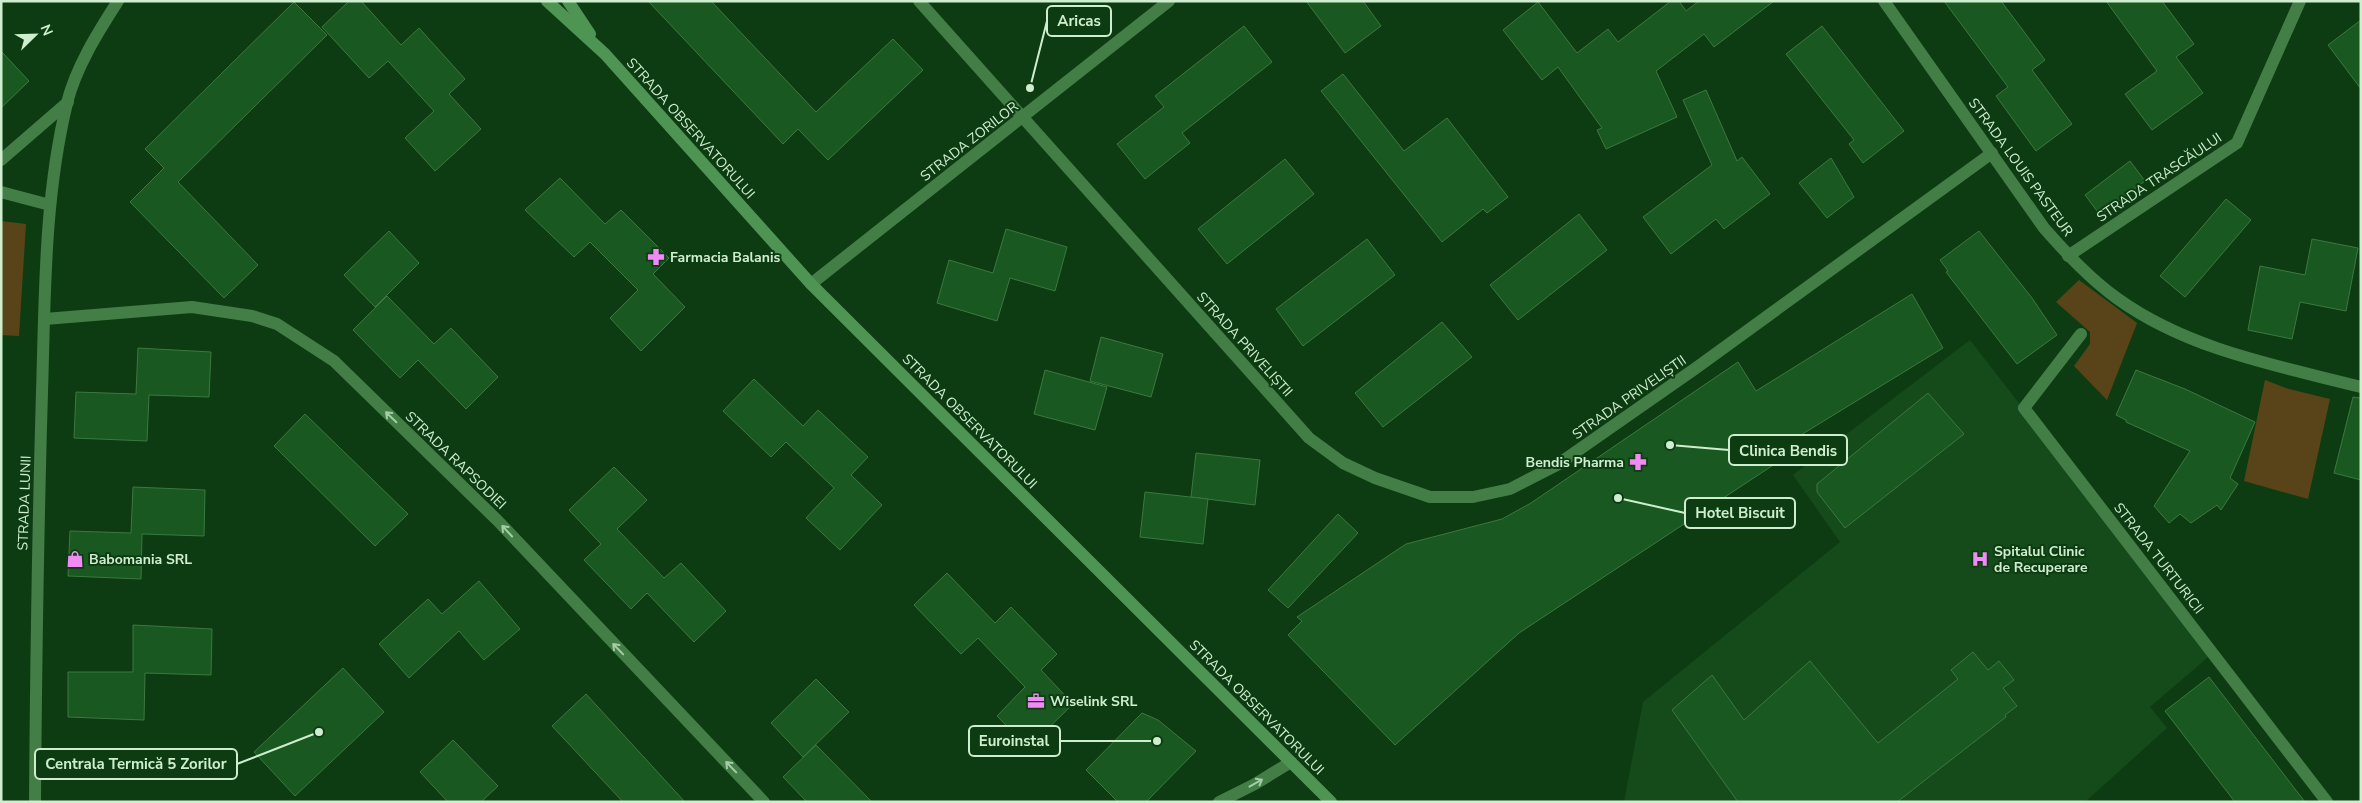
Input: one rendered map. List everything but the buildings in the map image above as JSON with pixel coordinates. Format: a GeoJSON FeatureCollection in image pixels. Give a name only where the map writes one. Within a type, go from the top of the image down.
{"type":"FeatureCollection","features":[{"type":"Feature","properties":{"kind":"main road","name":"STRADA OBSERVATORULUI"},"geometry":{"type":"LineString","coordinates":[[547,1],[600,49],[811,284],[1331,802]]}},
{"type":"Feature","properties":{"kind":"main road","name":"STRADA OBSERVATORULUI"},"geometry":{"type":"LineString","coordinates":[[568,1],[600,49]]}},
{"type":"Feature","properties":{"kind":"street","name":"STRADA LUNII"},"geometry":{"type":"LineString","coordinates":[[35,802],[36,600],[50,205],[68,102],[83,61],[118,1]]}},
{"type":"Feature","properties":{"kind":"street","name":"STRADA PRIVELIȘTII"},"geometry":{"type":"LineString","coordinates":[[919,1],[1310,438],[1343,463],[1375,478],[1430,497],[1473,497],[1510,489],[1557,465],[1696,368],[1992,153]]}},
{"type":"Feature","properties":{"kind":"street","name":"STRADA ZORILOR"},"geometry":{"type":"LineString","coordinates":[[811,284],[1169,1]]}},
{"type":"Feature","properties":{"kind":"street","name":"STRADA LOUIS PASTEUR"},"geometry":{"type":"LineString","coordinates":[[1884,1],[2023,198],[2068,256],[2119,300],[2154,321],[2195,340],[2241,356],[2361,388]]}},
{"type":"Feature","properties":{"kind":"street","name":"STRADA TRASCĂULUI"},"geometry":{"type":"LineString","coordinates":[[2068,256],[2237,143],[2300,1]]}},
{"type":"Feature","properties":{"kind":"street"},"geometry":{"type":"LineString","coordinates":[[1,160],[68,102]]}},
{"type":"Feature","properties":{"kind":"street"},"geometry":{"type":"LineString","coordinates":[[1,192],[50,205]]}},
{"type":"Feature","properties":{"kind":"street","name":"STRADA RAPSODIEI"},"geometry":{"type":"LineString","coordinates":[[45,319],[192,307],[252,316],[277,324],[334,361],[492,516],[764,802]]}},
{"type":"Feature","properties":{"kind":"street","name":"STRADA TURTURICII"},"geometry":{"type":"LineString","coordinates":[[2082,334],[2024,408],[2327,802]]}},
{"type":"Feature","properties":{"kind":"street"},"geometry":{"type":"LineString","coordinates":[[1219,802],[1255,784],[1291,762]]}},
{"type":"Feature","properties":{"kind":"shaded area"},"geometry":{"type":"Polygon","coordinates":[[[1,221],[26,224],[19,336],[1,335],[1,221]]]}},
{"type":"Feature","properties":{"kind":"shaded area"},"geometry":{"type":"Polygon","coordinates":[[[2079,280],[2137,323],[2107,400],[2074,366],[2090,344],[2090,332],[2056,302],[2079,280]]]}},
{"type":"Feature","properties":{"kind":"shaded area","name":"Spitalul Clinic de Recuperare"},"geometry":{"type":"Polygon","coordinates":[[[1970,340],[2213,653],[2150,707],[2167,728],[2085,802],[1624,802],[1643,702],[1840,542],[1793,475],[1970,340]]]}},
{"type":"Feature","properties":{"kind":"shaded area"},"geometry":{"type":"Polygon","coordinates":[[[2265,380],[2289,389],[2330,399],[2308,499],[2244,481],[2265,380]]]}},
{"type":"Feature","properties":{"kind":"place","name":"Aricas"},"geometry":{"type":"Point","coordinates":[1030,88]}},
{"type":"Feature","properties":{"kind":"place","name":"Farmacia Balanis"},"geometry":{"type":"Point","coordinates":[656,257]}},
{"type":"Feature","properties":{"kind":"place","name":"Clinica Bendis"},"geometry":{"type":"Point","coordinates":[1670,445]}},
{"type":"Feature","properties":{"kind":"place","name":"Bendis Pharma"},"geometry":{"type":"Point","coordinates":[1638,462]}},
{"type":"Feature","properties":{"kind":"place","name":"Hotel Biscuit"},"geometry":{"type":"Point","coordinates":[1618,498]}},
{"type":"Feature","properties":{"kind":"place","name":"Babomania SRL"},"geometry":{"type":"Point","coordinates":[75,559]}},
{"type":"Feature","properties":{"kind":"place","name":"Spitalul Clinic de Recuperare"},"geometry":{"type":"Point","coordinates":[1980,559]}},
{"type":"Feature","properties":{"kind":"place","name":"Wiselink SRL"},"geometry":{"type":"Point","coordinates":[1036,701]}},
{"type":"Feature","properties":{"kind":"place","name":"Centrala Termică 5 Zorilor"},"geometry":{"type":"Point","coordinates":[319,732]}},
{"type":"Feature","properties":{"kind":"place","name":"Euroinstal"},"geometry":{"type":"Point","coordinates":[1157,741]}}]}
